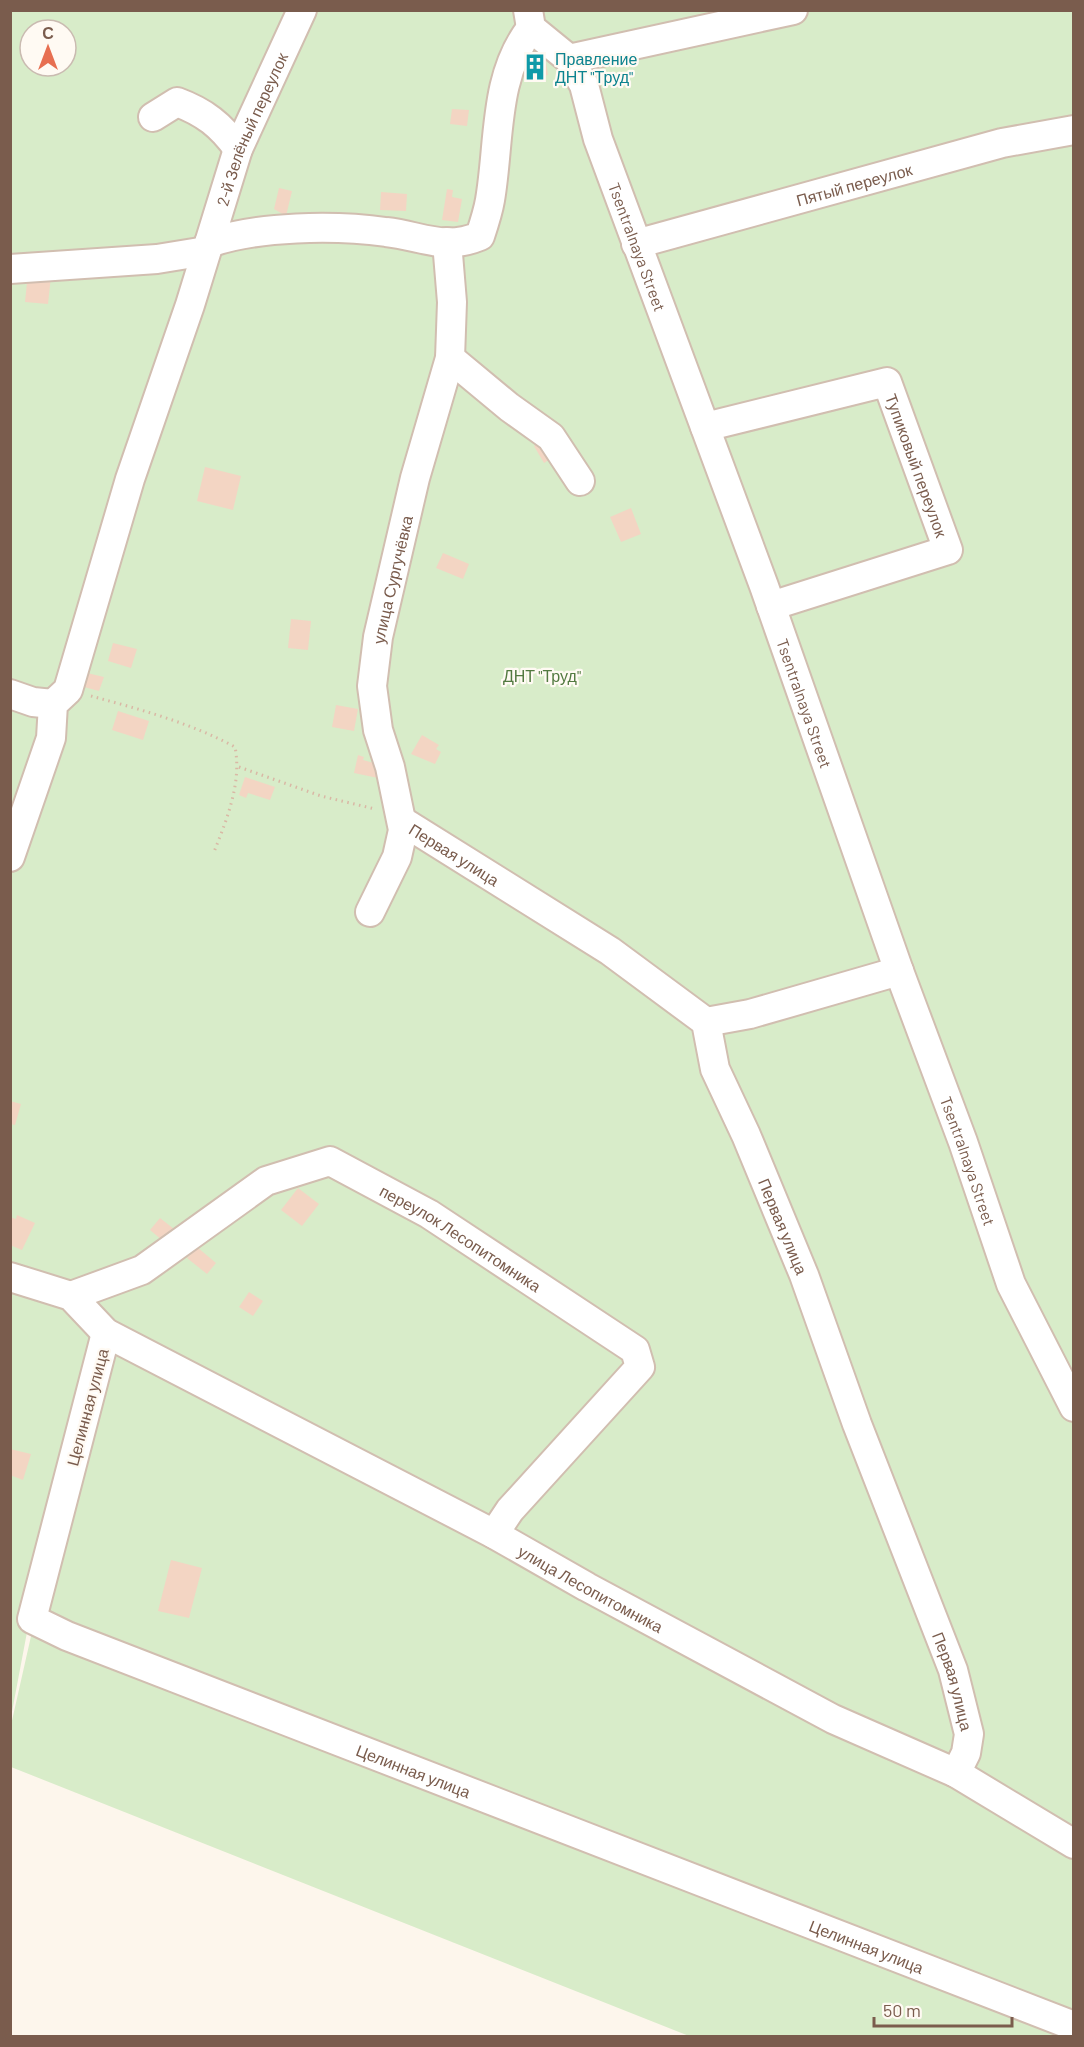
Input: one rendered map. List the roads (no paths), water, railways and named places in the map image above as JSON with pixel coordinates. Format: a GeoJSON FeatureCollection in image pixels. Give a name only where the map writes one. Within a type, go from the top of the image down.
{"type":"FeatureCollection","features":[{"type":"Feature","properties":{"kind":"street","name":"2-й Зелёный переулок"},"geometry":{"type":"LineString","coordinates":[[207,247],[238,149],[302,10]]}},
{"type":"Feature","properties":{"kind":"street"},"geometry":{"type":"LineString","coordinates":[[569,59],[793,10]]}},
{"type":"Feature","properties":{"kind":"street"},"geometry":{"type":"LineString","coordinates":[[10,269],[157,259],[207,247],[234,234],[286,229],[387,232],[432,243],[468,241],[480,236],[490,202],[507,75],[530,19]]}},
{"type":"Feature","properties":{"kind":"street","name":"Tsentralnaya Street"},"geometry":{"type":"LineString","coordinates":[[530,19],[569,59],[584,85],[598,139],[771,606],[899,971],[963,1142],[1011,1284],[1074,1407]]}},
{"type":"Feature","properties":{"kind":"street"},"geometry":{"type":"LineString","coordinates":[[153,117],[177,102],[200,110],[224,129],[238,149]]}},
{"type":"Feature","properties":{"kind":"street","name":"Пятый переулок"},"geometry":{"type":"LineString","coordinates":[[636,244],[1002,143],[1074,130]]}},
{"type":"Feature","properties":{"kind":"street","name":"улица Сургучёвка"},"geometry":{"type":"LineString","coordinates":[[370,912],[397,857],[403,831],[390,767],[378,730],[372,686],[378,637],[415,478],[450,358],[452,302],[447,242]]}},
{"type":"Feature","properties":{"kind":"street"},"geometry":{"type":"LineString","coordinates":[[10,857],[51,738],[60,697],[207,247]]}},
{"type":"Feature","properties":{"kind":"street"},"geometry":{"type":"LineString","coordinates":[[450,358],[509,407],[551,437],[580,481]]}},
{"type":"Feature","properties":{"kind":"street","name":"Тупиковый переулок"},"geometry":{"type":"LineString","coordinates":[[705,427],[887,382],[948,550],[771,606]]}},
{"type":"Feature","properties":{"kind":"street"},"geometry":{"type":"LineString","coordinates":[[10,694],[33,702],[60,697]]}},
{"type":"Feature","properties":{"kind":"street","name":"Первая улица"},"geometry":{"type":"LineString","coordinates":[[401,817],[610,951],[706,1022],[715,1069],[746,1135],[804,1275],[857,1424],[953,1670],[969,1734],[966,1753],[956,1773]]}},
{"type":"Feature","properties":{"kind":"street"},"geometry":{"type":"LineString","coordinates":[[706,1022],[750,1014],[899,971]]}},
{"type":"Feature","properties":{"kind":"street","name":"переулок Лесопитомника"},"geometry":{"type":"LineString","coordinates":[[71,1296],[142,1270],[266,1181],[330,1161],[429,1214],[635,1350],[640,1367],[510,1510],[494,1534]]}},
{"type":"Feature","properties":{"kind":"street"},"geometry":{"type":"LineString","coordinates":[[10,1276],[71,1296],[106,1333]]}},
{"type":"Feature","properties":{"kind":"street","name":"улица Лесопитомника"},"geometry":{"type":"LineString","coordinates":[[106,1333],[494,1534],[587,1587],[832,1719],[956,1773],[1074,1844]]}},
{"type":"Feature","properties":{"kind":"street","name":"Целинная улица"},"geometry":{"type":"LineString","coordinates":[[106,1333],[32,1619],[68,1636],[1074,2026]]}},
{"type":"Feature","properties":{"kind":"place","name":"Правление ДНТ \"Труд\""},"geometry":{"type":"Point","coordinates":[535,67]}},
{"type":"Feature","properties":{"kind":"park label","name":"ДНТ \"Труд\""},"geometry":{"type":"Point","coordinates":[542,675]}}]}
